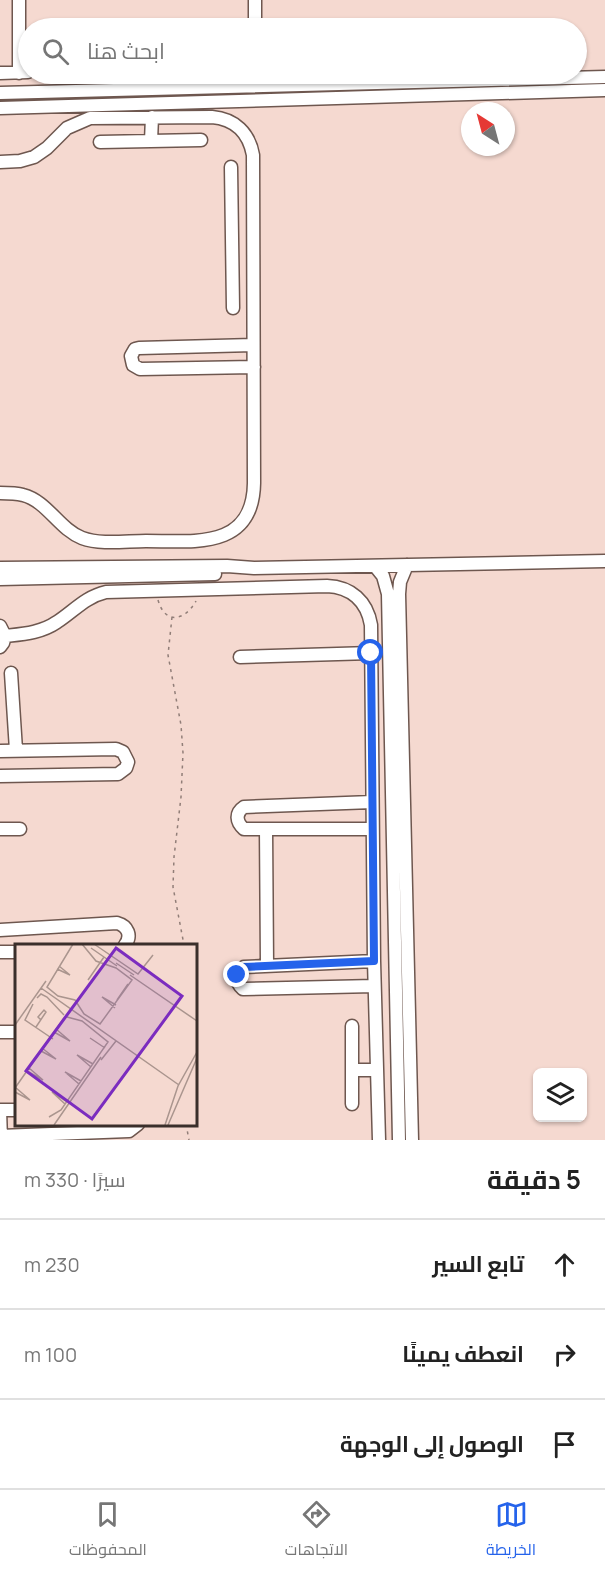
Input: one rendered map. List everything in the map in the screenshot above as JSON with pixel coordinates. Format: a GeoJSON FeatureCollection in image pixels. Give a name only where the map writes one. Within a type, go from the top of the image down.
{"type":"FeatureCollection","features":[{"type":"Feature","properties":{"kind":"street"},"geometry":{"type":"LineString","coordinates":[[19,0],[20,18]]}},
{"type":"Feature","properties":{"kind":"street"},"geometry":{"type":"LineString","coordinates":[[255,0],[255,18]]}},
{"type":"Feature","properties":{"kind":"street"},"geometry":{"type":"LineString","coordinates":[[0,73],[18,72]]}},
{"type":"Feature","properties":{"kind":"street"},"geometry":{"type":"LineString","coordinates":[[587,77],[605,77]]}},
{"type":"Feature","properties":{"kind":"street"},"geometry":{"type":"LineString","coordinates":[[0,93],[340,84]]}},
{"type":"Feature","properties":{"kind":"street"},"geometry":{"type":"LineString","coordinates":[[0,108],[605,90]]}},
{"type":"Feature","properties":{"kind":"street"},"geometry":{"type":"LineString","coordinates":[[151,141],[152,117]]}},
{"type":"Feature","properties":{"kind":"street"},"geometry":{"type":"LineString","coordinates":[[0,162],[20,161],[34,156],[47,148],[67,128],[82,120],[152,117],[219,118],[232,122],[250,142],[253,155],[254,367],[254,493],[244,519],[223,536],[205,541],[87,539],[63,526],[44,507],[32,499],[23,495],[0,493]]}},
{"type":"Feature","properties":{"kind":"street"},"geometry":{"type":"LineString","coordinates":[[100,142],[201,140]]}},
{"type":"Feature","properties":{"kind":"street"},"geometry":{"type":"LineString","coordinates":[[231,167],[233,308]]}},
{"type":"Feature","properties":{"kind":"street"},"geometry":{"type":"LineString","coordinates":[[232,236],[253,235]]}},
{"type":"Feature","properties":{"kind":"street"},"geometry":{"type":"LineString","coordinates":[[253,345],[140,348],[132,352],[131,361],[140,369],[254,367]]}},
{"type":"Feature","properties":{"kind":"street"},"geometry":{"type":"LineString","coordinates":[[2,579],[227,574],[254,568],[605,561]]}},
{"type":"Feature","properties":{"kind":"street"},"geometry":{"type":"LineString","coordinates":[[407,565],[400,582],[399,594],[411,1140]]}},
{"type":"Feature","properties":{"kind":"street"},"geometry":{"type":"LineString","coordinates":[[375,566],[383,576],[388,594],[399,1140]]}},
{"type":"Feature","properties":{"kind":"street"},"geometry":{"type":"LineString","coordinates":[[2,636],[28,634],[49,627],[79,604],[97,595],[115,592],[327,586],[345,589],[360,600],[369,616],[371,653],[374,961],[379,1140]]}},
{"type":"Feature","properties":{"kind":"street"},"geometry":{"type":"LineString","coordinates":[[240,657],[371,653]]}},
{"type":"Feature","properties":{"kind":"street"},"geometry":{"type":"LineString","coordinates":[[10,673],[16,750]]}},
{"type":"Feature","properties":{"kind":"street"},"geometry":{"type":"LineString","coordinates":[[0,751],[116,749],[126,755],[128,762],[124,771],[118,774],[0,776]]}},
{"type":"Feature","properties":{"kind":"street"},"geometry":{"type":"LineString","coordinates":[[372,802],[244,807],[239,812],[238,821],[244,829],[372,829]]}},
{"type":"Feature","properties":{"kind":"street"},"geometry":{"type":"LineString","coordinates":[[0,829],[20,829]]}},
{"type":"Feature","properties":{"kind":"street"},"geometry":{"type":"LineString","coordinates":[[266,829],[267,965]]}},
{"type":"Feature","properties":{"kind":"street"},"geometry":{"type":"LineString","coordinates":[[0,930],[117,923],[124,926],[128,932],[128,939],[125,944]]}},
{"type":"Feature","properties":{"kind":"street"},"geometry":{"type":"LineString","coordinates":[[374,961],[244,967],[237,975],[238,984],[243,989],[375,986]]}},
{"type":"Feature","properties":{"kind":"street"},"geometry":{"type":"LineString","coordinates":[[352,1026],[352,1104]]}},
{"type":"Feature","properties":{"kind":"street"},"geometry":{"type":"LineString","coordinates":[[352,1070],[377,1070]]}},
{"type":"Feature","properties":{"kind":"street"},"geometry":{"type":"LineString","coordinates":[[0,1110],[1,1138],[129,1131],[137,1125]]}},
{"type":"Feature","properties":{"kind":"path"},"geometry":{"type":"LineString","coordinates":[[155,590],[161,610],[172,617],[186,614],[201,589]]}},
{"type":"Feature","properties":{"kind":"path"},"geometry":{"type":"LineString","coordinates":[[172,617],[168,639],[168,662],[181,725],[183,753],[173,887],[184,944]]}},
{"type":"Feature","properties":{"kind":"path"},"geometry":{"type":"LineString","coordinates":[[186,1125],[189,1140]]}},
{"type":"Feature","properties":{"kind":"route"},"geometry":{"type":"LineString","coordinates":[[237,975],[238,971],[244,967],[374,961],[371,653]]}}]}
